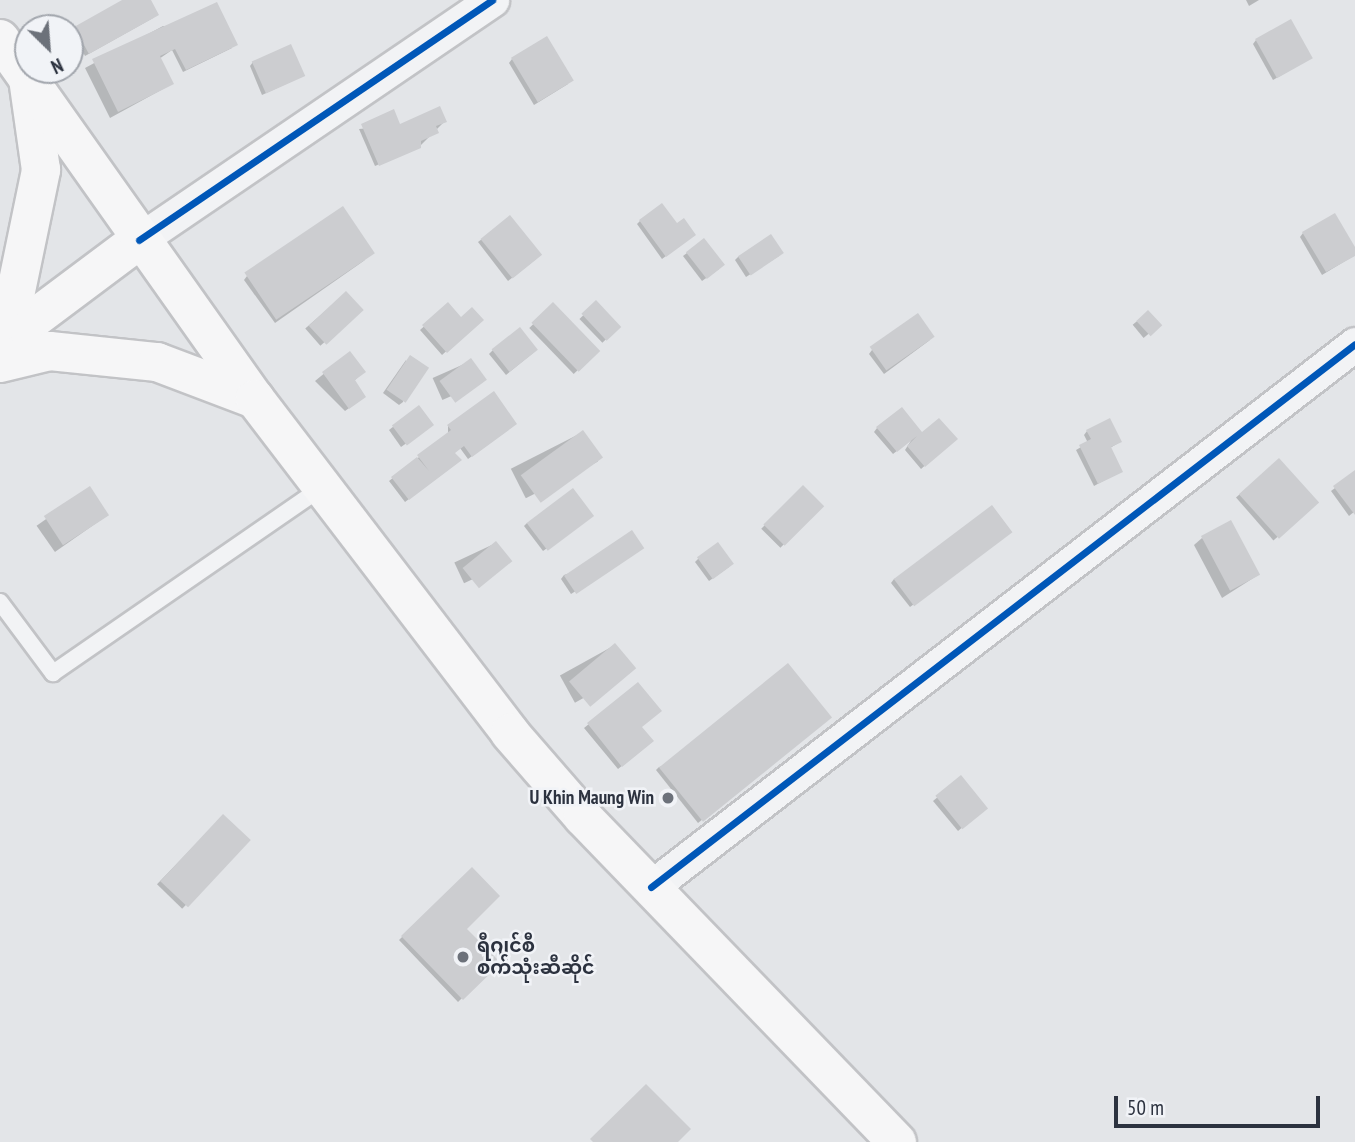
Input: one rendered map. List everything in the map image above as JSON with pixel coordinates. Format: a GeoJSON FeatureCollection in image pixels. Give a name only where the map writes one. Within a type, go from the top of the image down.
{"type":"FeatureCollection","features":[{"type":"Feature","properties":{"kind":"main road"},"geometry":{"type":"LineString","coordinates":[[0,40],[14,60]]}},
{"type":"Feature","properties":{"kind":"main road"},"geometry":{"type":"LineString","coordinates":[[0,322],[15,296],[41,170],[29,84]]}},
{"type":"Feature","properties":{"kind":"main road"},"geometry":{"type":"LineString","coordinates":[[31,84],[139,240],[255,399],[510,733],[650,887],[897,1142]]}},
{"type":"Feature","properties":{"kind":"main road"},"geometry":{"type":"LineString","coordinates":[[0,344],[139,240]]}},
{"type":"Feature","properties":{"kind":"main road"},"geometry":{"type":"LineString","coordinates":[[0,363],[50,351],[157,362],[255,399]]}},
{"type":"Feature","properties":{"kind":"street"},"geometry":{"type":"LineString","coordinates":[[139,240],[492,0]]}},
{"type":"Feature","properties":{"kind":"street"},"geometry":{"type":"LineString","coordinates":[[650,887],[1355,344]]}},
{"type":"Feature","properties":{"kind":"lane"},"geometry":{"type":"LineString","coordinates":[[0,602],[53,673],[321,488]]}},
{"type":"Feature","properties":{"kind":"building"},"geometry":{"type":"Polygon","coordinates":[[[122,0],[151,0],[159,15],[89,54],[84,45],[84,21],[122,0]]]}},
{"type":"Feature","properties":{"kind":"building"},"geometry":{"type":"Polygon","coordinates":[[[217,2],[238,45],[186,70],[175,49],[160,56],[174,84],[118,112],[92,59],[217,2]]]}},
{"type":"Feature","properties":{"kind":"building"},"geometry":{"type":"Polygon","coordinates":[[[1291,19],[1313,58],[1277,78],[1255,39],[1291,19]]]}},
{"type":"Feature","properties":{"kind":"building"},"geometry":{"type":"Polygon","coordinates":[[[547,36],[574,81],[538,102],[511,58],[547,36]]]}},
{"type":"Feature","properties":{"kind":"building"},"geometry":{"type":"Polygon","coordinates":[[[291,44],[305,76],[266,93],[252,61],[291,44]]]}},
{"type":"Feature","properties":{"kind":"building"},"geometry":{"type":"Polygon","coordinates":[[[440,106],[447,122],[436,126],[439,133],[421,141],[421,148],[379,166],[361,124],[394,109],[400,124],[440,106]]]}},
{"type":"Feature","properties":{"kind":"building"},"geometry":{"type":"Polygon","coordinates":[[[662,203],[677,223],[684,218],[696,235],[666,257],[639,220],[662,203]]]}},
{"type":"Feature","properties":{"kind":"building"},"geometry":{"type":"Polygon","coordinates":[[[343,206],[375,253],[276,320],[244,273],[343,206]]]}},
{"type":"Feature","properties":{"kind":"building"},"geometry":{"type":"Polygon","coordinates":[[[1335,213],[1355,247],[1355,256],[1326,272],[1302,232],[1335,213]]]}},
{"type":"Feature","properties":{"kind":"building"},"geometry":{"type":"Polygon","coordinates":[[[510,215],[542,255],[513,279],[480,239],[510,215]]]}},
{"type":"Feature","properties":{"kind":"building"},"geometry":{"type":"Polygon","coordinates":[[[771,234],[784,253],[751,275],[738,256],[771,234]]]}},
{"type":"Feature","properties":{"kind":"building"},"geometry":{"type":"Polygon","coordinates":[[[704,238],[725,265],[707,279],[686,252],[704,238]]]}},
{"type":"Feature","properties":{"kind":"building"},"geometry":{"type":"Polygon","coordinates":[[[346,291],[364,310],[326,345],[309,326],[346,291]]]}},
{"type":"Feature","properties":{"kind":"building"},"geometry":{"type":"Polygon","coordinates":[[[596,300],[621,327],[607,341],[581,314],[596,300]]]}},
{"type":"Feature","properties":{"kind":"building"},"geometry":{"type":"Polygon","coordinates":[[[448,302],[461,317],[472,307],[484,320],[447,353],[422,325],[448,302]]]}},
{"type":"Feature","properties":{"kind":"building"},"geometry":{"type":"Polygon","coordinates":[[[553,302],[600,351],[579,372],[531,323],[553,302]]]}},
{"type":"Feature","properties":{"kind":"building"},"geometry":{"type":"Polygon","coordinates":[[[1148,310],[1162,325],[1151,336],[1136,321],[1148,310]]]}},
{"type":"Feature","properties":{"kind":"building"},"geometry":{"type":"Polygon","coordinates":[[[918,313],[935,337],[886,371],[870,347],[918,313]]]}},
{"type":"Feature","properties":{"kind":"building"},"geometry":{"type":"Polygon","coordinates":[[[520,327],[538,350],[509,372],[492,349],[520,327]]]}},
{"type":"Feature","properties":{"kind":"building"},"geometry":{"type":"Polygon","coordinates":[[[350,351],[366,372],[355,380],[366,397],[349,409],[322,372],[350,351]]]}},
{"type":"Feature","properties":{"kind":"building"},"geometry":{"type":"Polygon","coordinates":[[[410,355],[429,368],[406,403],[387,390],[410,355]]]}},
{"type":"Feature","properties":{"kind":"building"},"geometry":{"type":"Polygon","coordinates":[[[471,358],[487,380],[455,403],[439,381],[471,358]]]}},
{"type":"Feature","properties":{"kind":"building"},"geometry":{"type":"Polygon","coordinates":[[[494,391],[517,424],[472,457],[464,446],[455,453],[462,460],[409,500],[391,477],[417,457],[429,471],[417,455],[451,430],[447,425],[494,391]]]}},
{"type":"Feature","properties":{"kind":"building"},"geometry":{"type":"Polygon","coordinates":[[[419,405],[434,425],[407,445],[392,425],[419,405]]]}},
{"type":"Feature","properties":{"kind":"building"},"geometry":{"type":"Polygon","coordinates":[[[902,407],[922,432],[939,418],[958,439],[925,467],[907,446],[917,436],[897,452],[876,427],[902,407]]]}},
{"type":"Feature","properties":{"kind":"building"},"geometry":{"type":"Polygon","coordinates":[[[1110,418],[1122,442],[1111,447],[1123,472],[1098,484],[1079,445],[1091,439],[1086,430],[1110,418]]]}},
{"type":"Feature","properties":{"kind":"building"},"geometry":{"type":"Polygon","coordinates":[[[583,430],[603,458],[541,503],[521,475],[583,430]]]}},
{"type":"Feature","properties":{"kind":"building"},"geometry":{"type":"Polygon","coordinates":[[[1279,458],[1319,503],[1279,539],[1239,494],[1279,458]]]}},
{"type":"Feature","properties":{"kind":"building"},"geometry":{"type":"Polygon","coordinates":[[[1355,470],[1355,515],[1333,486],[1355,470]]]}},
{"type":"Feature","properties":{"kind":"building"},"geometry":{"type":"Polygon","coordinates":[[[803,485],[824,506],[785,546],[763,525],[803,485]]]}},
{"type":"Feature","properties":{"kind":"building"},"geometry":{"type":"Polygon","coordinates":[[[90,486],[109,515],[63,545],[44,516],[90,486]]]}},
{"type":"Feature","properties":{"kind":"building"},"geometry":{"type":"Polygon","coordinates":[[[573,488],[594,516],[548,551],[527,523],[573,488]]]}},
{"type":"Feature","properties":{"kind":"building"},"geometry":{"type":"Polygon","coordinates":[[[992,505],[1012,532],[914,606],[894,579],[992,505]]]}},
{"type":"Feature","properties":{"kind":"building"},"geometry":{"type":"Polygon","coordinates":[[[1231,520],[1260,575],[1230,591],[1201,536],[1231,520]]]}},
{"type":"Feature","properties":{"kind":"building"},"geometry":{"type":"Polygon","coordinates":[[[632,530],[644,548],[576,594],[564,576],[632,530]]]}},
{"type":"Feature","properties":{"kind":"building"},"geometry":{"type":"Polygon","coordinates":[[[496,541],[512,561],[479,588],[463,568],[496,541]]]}},
{"type":"Feature","properties":{"kind":"building"},"geometry":{"type":"Polygon","coordinates":[[[718,542],[734,564],[713,579],[697,557],[718,542]]]}},
{"type":"Feature","properties":{"kind":"building"},"geometry":{"type":"Polygon","coordinates":[[[615,643],[636,668],[590,707],[569,682],[615,643]]]}},
{"type":"Feature","properties":{"kind":"building"},"geometry":{"type":"Polygon","coordinates":[[[788,663],[832,717],[703,822],[659,767],[788,663]]]}},
{"type":"Feature","properties":{"kind":"building"},"geometry":{"type":"Polygon","coordinates":[[[638,682],[662,711],[642,727],[654,741],[622,767],[587,723],[638,682]]]}},
{"type":"Feature","properties":{"kind":"building"},"geometry":{"type":"Polygon","coordinates":[[[961,775],[988,808],[962,829],[935,796],[961,775]]]}},
{"type":"Feature","properties":{"kind":"building"},"geometry":{"type":"Polygon","coordinates":[[[223,814],[251,840],[188,907],[160,881],[223,814]]]}},
{"type":"Feature","properties":{"kind":"building"},"geometry":{"type":"Polygon","coordinates":[[[472,867],[500,896],[467,929],[501,963],[463,1000],[401,936],[472,867]]]}},
{"type":"Feature","properties":{"kind":"building"},"geometry":{"type":"Polygon","coordinates":[[[646,1084],[691,1129],[678,1142],[593,1142],[590,1139],[646,1084]]]}},
{"type":"Feature","properties":{"kind":"cycle path"},"geometry":{"type":"LineString","coordinates":[[139,240],[492,0]]}},
{"type":"Feature","properties":{"kind":"cycle path"},"geometry":{"type":"LineString","coordinates":[[651,887],[1355,344]]}},
{"type":"Feature","properties":{"kind":"place","name":"U Khin Maung Win"},"geometry":{"type":"Point","coordinates":[668,798]}},
{"type":"Feature","properties":{"kind":"place","name":"ရီဂျင်စီ စက်သုံးဆီဆိုင်"},"geometry":{"type":"Point","coordinates":[463,957]}}]}
